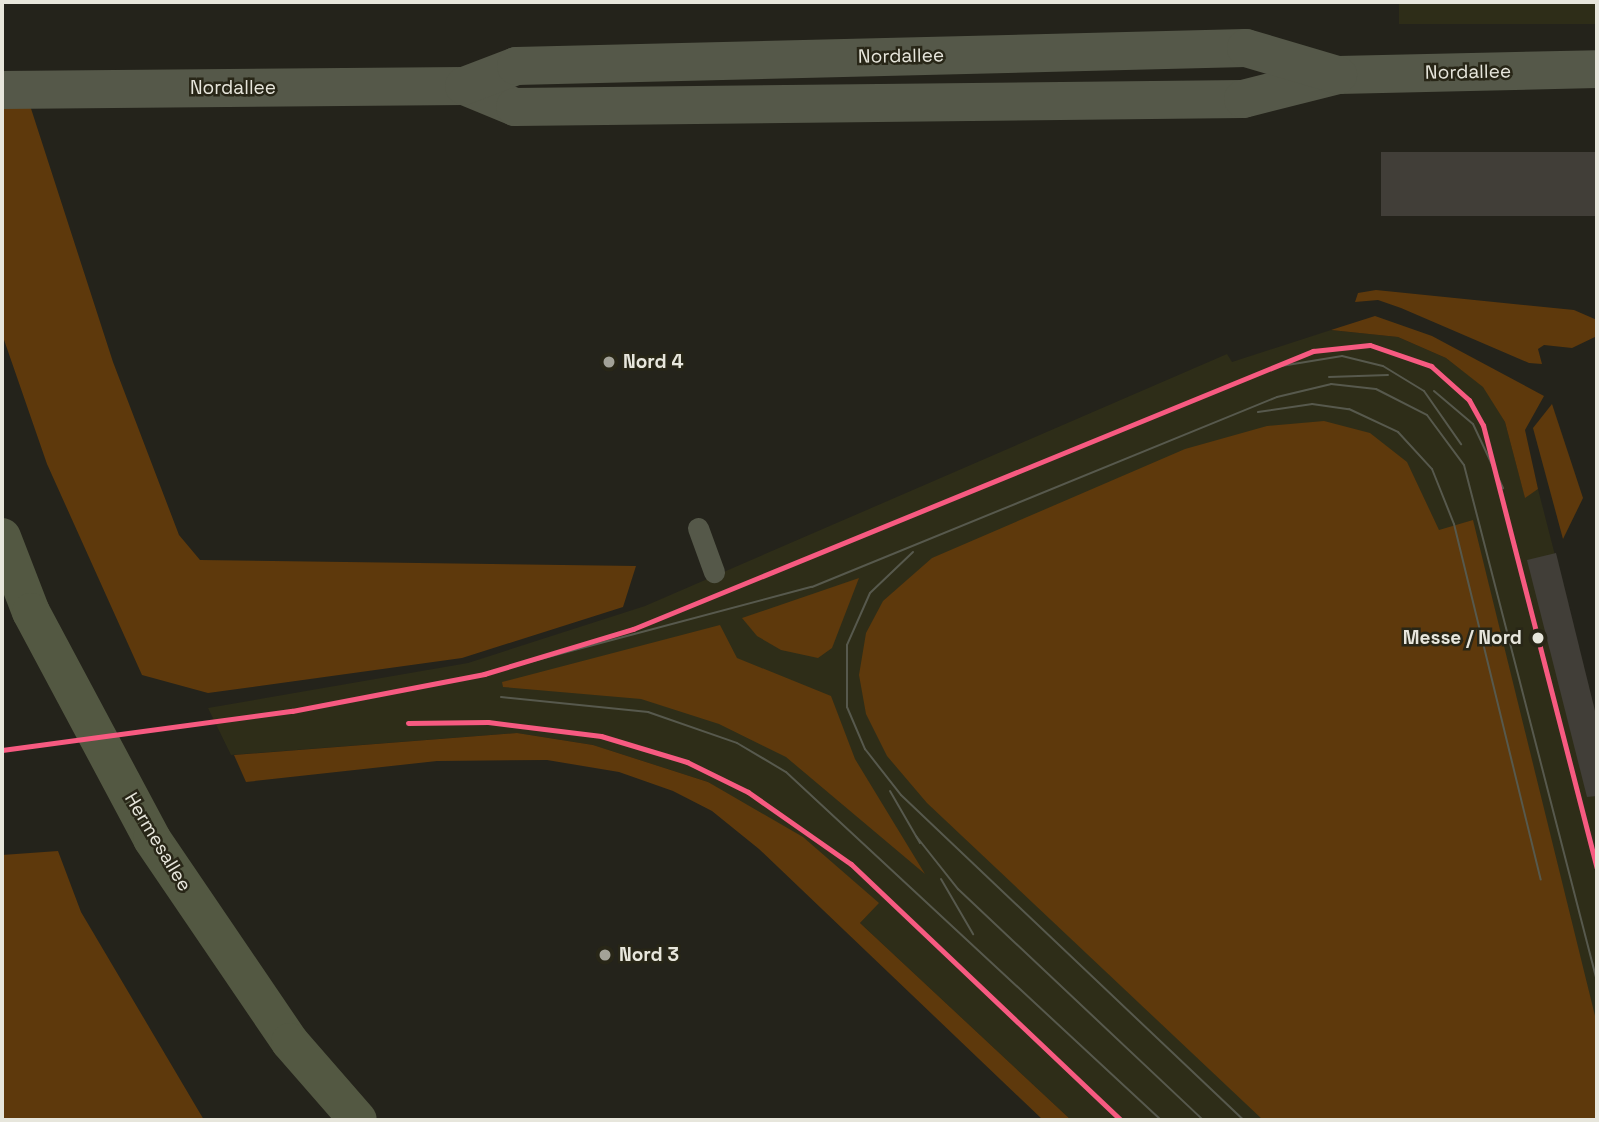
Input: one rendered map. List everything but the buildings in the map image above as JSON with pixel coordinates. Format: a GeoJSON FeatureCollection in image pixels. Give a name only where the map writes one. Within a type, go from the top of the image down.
{"type":"FeatureCollection","features":[{"type":"Feature","properties":{"kind":"main road","name":"Hermesallee"},"geometry":{"type":"LineString","coordinates":[[2,537],[32,612],[152,839],[290,1042],[358,1120]]}},
{"type":"Feature","properties":{"kind":"street","name":"Nordallee"},"geometry":{"type":"LineString","coordinates":[[2,90],[464,86],[516,66],[1246,48],[1338,75]]}},
{"type":"Feature","properties":{"kind":"street","name":"Nordallee"},"geometry":{"type":"LineString","coordinates":[[464,86],[515,107],[1243,99],[1338,75],[1597,69]]}},
{"type":"Feature","properties":{"kind":"lane"},"geometry":{"type":"LineString","coordinates":[[698,528],[714,572]]}},
{"type":"Feature","properties":{"kind":"shaded area"},"geometry":{"type":"Polygon","coordinates":[[[1399,2],[1597,2],[1597,24],[1399,24],[1399,2]]]}},
{"type":"Feature","properties":{"kind":"shaded area"},"geometry":{"type":"Polygon","coordinates":[[[2,90],[25,90],[113,362],[179,535],[200,560],[636,566],[623,607],[462,658],[208,693],[142,675],[47,464],[2,334],[2,90]]]}},
{"type":"Feature","properties":{"kind":"shaded area"},"geometry":{"type":"Polygon","coordinates":[[[1376,290],[1574,310],[1597,320],[1597,336],[1572,348],[1544,345],[1538,349],[1542,364],[1529,363],[1401,308],[1378,300],[1355,302],[1358,293],[1376,290]]]}},
{"type":"Feature","properties":{"kind":"shaded area"},"geometry":{"type":"Polygon","coordinates":[[[1375,316],[1432,336],[1544,396],[1525,430],[1538,489],[1525,498],[1505,422],[1483,387],[1446,358],[1398,337],[1331,330],[1375,316]]]}},
{"type":"Feature","properties":{"kind":"shaded area"},"geometry":{"type":"Polygon","coordinates":[[[1331,330],[1398,337],[1446,358],[1484,387],[1505,422],[1525,497],[1538,489],[1597,719],[1597,1120],[1071,1120],[860,923],[878,903],[708,782],[593,745],[517,733],[231,755],[208,708],[468,663],[645,606],[1227,354],[1232,362],[1331,330]]]}},
{"type":"Feature","properties":{"kind":"shaded area"},"geometry":{"type":"Polygon","coordinates":[[[1552,404],[1583,498],[1563,539],[1533,428],[1552,404]]]}},
{"type":"Feature","properties":{"kind":"shaded area"},"geometry":{"type":"Polygon","coordinates":[[[1324,421],[1370,433],[1407,462],[1439,530],[1473,520],[1597,1024],[1597,1120],[1263,1120],[927,803],[887,756],[866,714],[859,675],[866,633],[883,601],[932,558],[1185,449],[1267,426],[1324,421]]]}},
{"type":"Feature","properties":{"kind":"shaded area"},"geometry":{"type":"Polygon","coordinates":[[[859,578],[832,648],[818,658],[781,650],[757,636],[742,618],[859,578]]]}},
{"type":"Feature","properties":{"kind":"shaded area"},"geometry":{"type":"Polygon","coordinates":[[[720,625],[737,658],[831,696],[855,759],[925,874],[786,757],[719,724],[641,699],[503,687],[502,682],[720,625]]]}},
{"type":"Feature","properties":{"kind":"shaded area"},"geometry":{"type":"Polygon","coordinates":[[[517,733],[593,745],[708,782],[803,837],[879,903],[860,923],[1071,1120],[1043,1120],[759,849],[712,811],[673,791],[619,772],[547,760],[437,761],[246,782],[234,755],[517,733]]]}},
{"type":"Feature","properties":{"kind":"shaded area"},"geometry":{"type":"Polygon","coordinates":[[[58,851],[81,912],[204,1120],[2,1120],[2,855],[58,851]]]}},
{"type":"Feature","properties":{"kind":"tram line"},"geometry":{"type":"LineString","coordinates":[[1275,367],[1342,356],[1383,366],[1424,391],[1461,444]]}},
{"type":"Feature","properties":{"kind":"tram line"},"geometry":{"type":"LineString","coordinates":[[1329,377],[1388,375]]}},
{"type":"Feature","properties":{"kind":"tram line"},"geometry":{"type":"LineString","coordinates":[[484,674],[812,587],[1277,397],[1331,384],[1376,389],[1427,415],[1464,465],[1597,981]]}},
{"type":"Feature","properties":{"kind":"tram line"},"geometry":{"type":"LineString","coordinates":[[1434,391],[1473,424],[1503,488]]}},
{"type":"Feature","properties":{"kind":"tram line"},"geometry":{"type":"LineString","coordinates":[[1258,412],[1312,404],[1349,409],[1398,432],[1432,469],[1454,524],[1541,880]]}},
{"type":"Feature","properties":{"kind":"tram line"},"geometry":{"type":"LineString","coordinates":[[913,552],[870,593],[847,645],[847,707],[865,749],[901,795],[1244,1120]]}},
{"type":"Feature","properties":{"kind":"tram line"},"geometry":{"type":"LineString","coordinates":[[501,697],[648,712],[737,743],[786,772],[1161,1120]]}},
{"type":"Feature","properties":{"kind":"tram line"},"geometry":{"type":"LineString","coordinates":[[890,791],[920,843]]}},
{"type":"Feature","properties":{"kind":"tram line"},"geometry":{"type":"LineString","coordinates":[[916,836],[958,889],[1203,1120]]}},
{"type":"Feature","properties":{"kind":"tram line"},"geometry":{"type":"LineString","coordinates":[[941,879],[973,934]]}},
{"type":"Feature","properties":{"kind":"transit line"},"geometry":{"type":"LineString","coordinates":[[2,750],[292,711],[484,674],[633,629],[1313,351],[1370,345],[1431,366],[1469,400],[1483,425],[1597,868]]}},
{"type":"Feature","properties":{"kind":"transit line"},"geometry":{"type":"LineString","coordinates":[[408,723],[488,722],[601,736],[687,762],[748,792],[851,864],[1121,1120]]}},
{"type":"Feature","properties":{"kind":"place","name":"Nord 4"},"geometry":{"type":"Point","coordinates":[609,362]}},
{"type":"Feature","properties":{"kind":"place","name":"Messe / Nord"},"geometry":{"type":"Point","coordinates":[1538,638]}},
{"type":"Feature","properties":{"kind":"place","name":"Nord 3"},"geometry":{"type":"Point","coordinates":[605,955]}}]}
